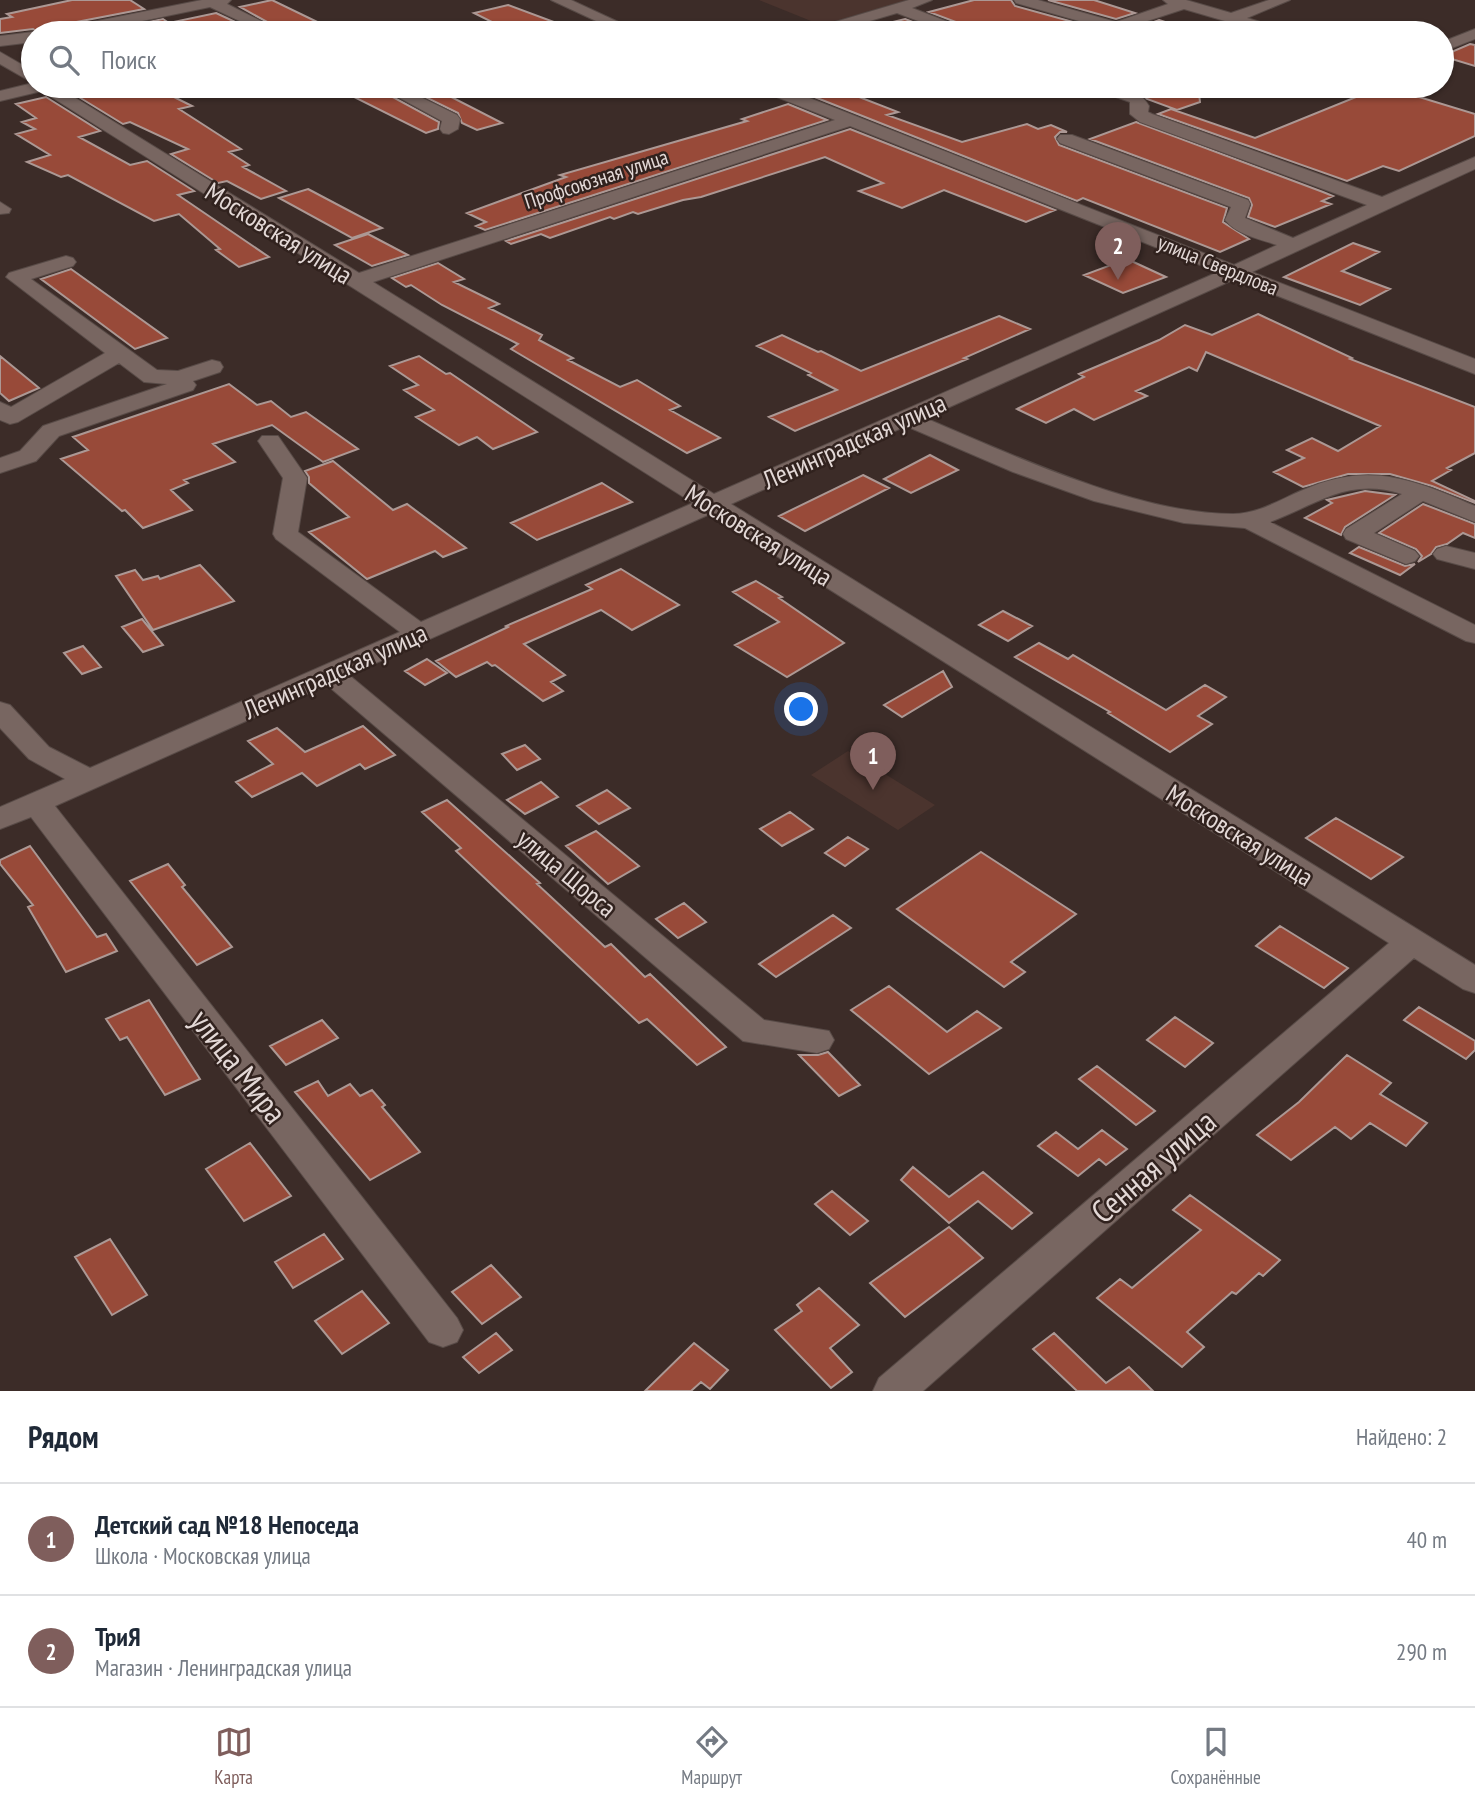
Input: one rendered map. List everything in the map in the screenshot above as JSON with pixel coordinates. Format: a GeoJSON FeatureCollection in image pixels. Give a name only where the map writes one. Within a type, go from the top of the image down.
{"type":"FeatureCollection","features":[{"type":"Feature","properties":{"kind":"street"},"geometry":{"type":"LineString","coordinates":[[558,0],[606,21]]}},
{"type":"Feature","properties":{"kind":"street"},"geometry":{"type":"LineString","coordinates":[[853,21],[925,0]]}},
{"type":"Feature","properties":{"kind":"street"},"geometry":{"type":"LineString","coordinates":[[1021,0],[1087,21]]}},
{"type":"Feature","properties":{"kind":"street"},"geometry":{"type":"LineString","coordinates":[[1232,18],[1283,0]]}},
{"type":"Feature","properties":{"kind":"street"},"geometry":{"type":"LineString","coordinates":[[121,21],[219,1],[255,21]]}},
{"type":"Feature","properties":{"kind":"street"},"geometry":{"type":"LineString","coordinates":[[1135,21],[1177,2],[1242,21]]}},
{"type":"Feature","properties":{"kind":"street"},"geometry":{"type":"LineString","coordinates":[[897,8],[932,21]]}},
{"type":"Feature","properties":{"kind":"street"},"geometry":{"type":"LineString","coordinates":[[1454,42],[1475,33]]}},
{"type":"Feature","properties":{"kind":"street"},"geometry":{"type":"LineString","coordinates":[[0,40],[21,38]]}},
{"type":"Feature","properties":{"kind":"street"},"geometry":{"type":"LineString","coordinates":[[0,57],[21,70]]}},
{"type":"Feature","properties":{"kind":"street"},"geometry":{"type":"LineString","coordinates":[[0,96],[21,91]]}},
{"type":"Feature","properties":{"kind":"street","name":"Московская улица"},"geometry":{"type":"LineString","coordinates":[[63,98],[1475,981]]}},
{"type":"Feature","properties":{"kind":"street"},"geometry":{"type":"LineString","coordinates":[[409,98],[451,120],[449,129]]}},
{"type":"Feature","properties":{"kind":"street","name":"улица Свердлова"},"geometry":{"type":"LineString","coordinates":[[795,98],[1475,367]]}},
{"type":"Feature","properties":{"kind":"street"},"geometry":{"type":"LineString","coordinates":[[1134,98],[1141,106],[1139,114],[1146,118],[1383,204]]}},
{"type":"Feature","properties":{"kind":"street","name":"Профсоюзная улица"},"geometry":{"type":"LineString","coordinates":[[355,281],[851,120]]}},
{"type":"Feature","properties":{"kind":"street"},"geometry":{"type":"LineString","coordinates":[[1066,139],[1241,204],[1235,220],[1247,228],[1294,245]]}},
{"type":"Feature","properties":{"kind":"street","name":"Ленинградская улица"},"geometry":{"type":"LineString","coordinates":[[0,818],[907,418],[1475,162]]}},
{"type":"Feature","properties":{"kind":"street"},"geometry":{"type":"LineString","coordinates":[[66,262],[16,277],[152,377],[177,379],[212,367]]}},
{"type":"Feature","properties":{"kind":"street"},"geometry":{"type":"LineString","coordinates":[[3,416],[120,354]]}},
{"type":"Feature","properties":{"kind":"street"},"geometry":{"type":"LineString","coordinates":[[0,466],[28,456],[51,431],[185,385],[177,379]]}},
{"type":"Feature","properties":{"kind":"street"},"geometry":{"type":"LineString","coordinates":[[907,418],[966,444],[1151,508],[1223,521],[1252,522],[1475,635]]}},
{"type":"Feature","properties":{"kind":"street"},"geometry":{"type":"LineString","coordinates":[[270,440],[295,478],[285,534],[419,633]]}},
{"type":"Feature","properties":{"kind":"street"},"geometry":{"type":"LineString","coordinates":[[1252,522],[1316,492],[1352,481],[1380,481],[1422,492],[1475,516]]}},
{"type":"Feature","properties":{"kind":"street"},"geometry":{"type":"LineString","coordinates":[[1406,556],[1354,534],[1422,492]]}},
{"type":"Feature","properties":{"kind":"street"},"geometry":{"type":"LineString","coordinates":[[1446,554],[1475,561]]}},
{"type":"Feature","properties":{"kind":"street","name":"улица Щорса"},"geometry":{"type":"LineString","coordinates":[[330,673],[755,1032],[817,1040]]}},
{"type":"Feature","properties":{"kind":"street"},"geometry":{"type":"LineString","coordinates":[[0,711],[39,753],[89,779]]}},
{"type":"Feature","properties":{"kind":"street","name":"улица Мира"},"geometry":{"type":"LineString","coordinates":[[36,803],[443,1330]]}},
{"type":"Feature","properties":{"kind":"street","name":"Сенная улица"},"geometry":{"type":"LineString","coordinates":[[894,1391],[1411,942]]}},
{"type":"Feature","properties":{"kind":"shaded area"},"geometry":{"type":"Polygon","coordinates":[[[759,0],[907,0],[835,21],[811,21],[759,0]]]}},
{"type":"Feature","properties":{"kind":"shaded area"},"geometry":{"type":"Polygon","coordinates":[[[848,751],[935,805],[898,830],[811,775],[848,751]]]}},
{"type":"Feature","properties":{"kind":"building"},"geometry":{"type":"Polygon","coordinates":[[[72,0],[130,0],[144,9],[82,21],[21,21],[21,30],[0,33],[0,19],[12,17],[7,14],[72,0]]]}},
{"type":"Feature","properties":{"kind":"building"},"geometry":{"type":"Polygon","coordinates":[[[272,0],[315,21],[265,21],[240,7],[272,0]]]}},
{"type":"Feature","properties":{"kind":"building"},"geometry":{"type":"Polygon","coordinates":[[[974,0],[1011,0],[1015,6],[1069,21],[953,21],[929,12],[974,0]]]}},
{"type":"Feature","properties":{"kind":"building"},"geometry":{"type":"Polygon","coordinates":[[[1048,0],[1094,0],[1135,13],[1116,19],[1048,0]]]}},
{"type":"Feature","properties":{"kind":"building"},"geometry":{"type":"Polygon","coordinates":[[[508,5],[551,21],[490,21],[474,13],[508,5]]]}},
{"type":"Feature","properties":{"kind":"building"},"geometry":{"type":"Polygon","coordinates":[[[216,13],[233,21],[178,21],[216,13]]]}},
{"type":"Feature","properties":{"kind":"building"},"geometry":{"type":"Polygon","coordinates":[[[1470,44],[1475,45],[1475,66],[1454,60],[1454,51],[1470,44]]]}},
{"type":"Feature","properties":{"kind":"building"},"geometry":{"type":"Polygon","coordinates":[[[48,98],[100,131],[79,137],[130,165],[147,161],[194,191],[178,195],[269,257],[239,267],[216,250],[220,249],[179,214],[154,221],[68,175],[61,177],[27,162],[50,155],[16,134],[35,129],[22,122],[36,118],[16,104],[48,98]]]}},
{"type":"Feature","properties":{"kind":"building"},"geometry":{"type":"Polygon","coordinates":[[[80,98],[176,98],[192,106],[179,109],[241,149],[229,152],[249,165],[243,167],[286,191],[261,199],[227,181],[218,183],[171,154],[188,149],[130,122],[123,124],[80,98]]]}},
{"type":"Feature","properties":{"kind":"building"},"geometry":{"type":"Polygon","coordinates":[[[356,98],[395,98],[439,122],[438,129],[426,133],[356,98]]]}},
{"type":"Feature","properties":{"kind":"building"},"geometry":{"type":"Polygon","coordinates":[[[427,98],[453,98],[502,123],[477,130],[462,123],[458,113],[427,98]]]}},
{"type":"Feature","properties":{"kind":"building"},"geometry":{"type":"Polygon","coordinates":[[[817,98],[862,98],[898,112],[887,115],[962,142],[1027,124],[1038,129],[1051,125],[1067,132],[1060,132],[1055,137],[1059,145],[1227,208],[1223,222],[1249,239],[1220,252],[1083,198],[1077,201],[817,98]]]}},
{"type":"Feature","properties":{"kind":"building"},"geometry":{"type":"Polygon","coordinates":[[[1200,98],[1200,102],[1177,110],[1147,99],[1200,98]]]}},
{"type":"Feature","properties":{"kind":"building"},"geometry":{"type":"Polygon","coordinates":[[[1353,98],[1422,98],[1475,114],[1475,136],[1399,171],[1383,166],[1347,181],[1158,114],[1171,109],[1255,138],[1353,98]]]}},
{"type":"Feature","properties":{"kind":"building"},"geometry":{"type":"Polygon","coordinates":[[[788,104],[827,120],[485,230],[476,226],[486,222],[467,213],[566,177],[560,175],[747,121],[742,119],[788,104]]]}},
{"type":"Feature","properties":{"kind":"building"},"geometry":{"type":"Polygon","coordinates":[[[1136,122],[1333,196],[1322,201],[1331,204],[1275,227],[1248,217],[1252,205],[1249,198],[1090,139],[1136,122]]]}},
{"type":"Feature","properties":{"kind":"building"},"geometry":{"type":"Polygon","coordinates":[[[850,129],[1055,210],[1026,222],[944,190],[902,208],[859,191],[883,183],[825,157],[701,197],[638,214],[633,212],[614,219],[610,217],[550,238],[541,234],[511,244],[506,241],[850,129]]]}},
{"type":"Feature","properties":{"kind":"building"},"geometry":{"type":"Polygon","coordinates":[[[308,189],[382,228],[352,238],[279,198],[308,189]]]}},
{"type":"Feature","properties":{"kind":"building"},"geometry":{"type":"Polygon","coordinates":[[[368,234],[408,255],[372,266],[335,245],[368,234]]]}},
{"type":"Feature","properties":{"kind":"building"},"geometry":{"type":"Polygon","coordinates":[[[1353,243],[1379,252],[1342,271],[1390,289],[1360,305],[1284,277],[1353,243]]]}},
{"type":"Feature","properties":{"kind":"building"},"geometry":{"type":"Polygon","coordinates":[[[1127,259],[1166,277],[1123,293],[1084,275],[1127,259]]]}},
{"type":"Feature","properties":{"kind":"building"},"geometry":{"type":"Polygon","coordinates":[[[438,263],[464,279],[454,282],[499,304],[489,308],[542,335],[539,340],[573,358],[568,360],[620,387],[637,380],[680,406],[670,410],[720,438],[687,453],[511,349],[518,344],[442,305],[411,285],[406,287],[392,278],[438,263]]]}},
{"type":"Feature","properties":{"kind":"building"},"geometry":{"type":"Polygon","coordinates":[[[71,269],[167,338],[135,349],[41,279],[71,269]]]}},
{"type":"Feature","properties":{"kind":"building"},"geometry":{"type":"Polygon","coordinates":[[[1258,314],[1352,358],[1350,359],[1475,407],[1475,453],[1447,468],[1451,470],[1432,481],[1475,503],[1432,486],[1390,474],[1348,474],[1303,487],[1274,472],[1304,458],[1287,450],[1312,438],[1338,451],[1380,426],[1206,352],[1197,371],[1189,367],[1136,391],[1147,396],[1094,420],[1074,409],[1046,423],[1017,409],[1084,377],[1079,374],[1159,340],[1185,325],[1212,335],[1258,314]]]}},
{"type":"Feature","properties":{"kind":"building"},"geometry":{"type":"Polygon","coordinates":[[[999,316],[1030,329],[964,358],[967,359],[795,431],[769,417],[837,390],[808,375],[811,373],[757,346],[782,335],[861,371],[999,316]]]}},
{"type":"Feature","properties":{"kind":"building"},"geometry":{"type":"Polygon","coordinates":[[[0,356],[39,388],[9,401],[0,393],[0,356]]]}},
{"type":"Feature","properties":{"kind":"building"},"geometry":{"type":"Polygon","coordinates":[[[419,356],[446,374],[450,373],[537,432],[493,449],[477,437],[459,445],[416,417],[434,410],[404,390],[418,385],[390,366],[419,356]]]}},
{"type":"Feature","properties":{"kind":"building"},"geometry":{"type":"Polygon","coordinates":[[[229,384],[257,405],[271,401],[291,417],[306,412],[358,449],[323,462],[272,425],[213,444],[235,462],[184,480],[188,483],[171,490],[192,510],[143,528],[125,510],[122,511],[61,459],[88,450],[73,437],[229,384]]]}},
{"type":"Feature","properties":{"kind":"building"},"geometry":{"type":"Polygon","coordinates":[[[930,455],[958,470],[911,493],[884,479],[930,455]]]}},
{"type":"Feature","properties":{"kind":"building"},"geometry":{"type":"Polygon","coordinates":[[[333,461],[393,510],[407,504],[466,548],[443,557],[435,551],[367,579],[309,532],[349,517],[309,483],[305,471],[333,461]]]}},
{"type":"Feature","properties":{"kind":"building"},"geometry":{"type":"Polygon","coordinates":[[[863,475],[889,488],[805,531],[779,516],[863,475]]]}},
{"type":"Feature","properties":{"kind":"building"},"geometry":{"type":"Polygon","coordinates":[[[602,483],[632,502],[537,540],[511,523],[602,483]]]}},
{"type":"Feature","properties":{"kind":"building"},"geometry":{"type":"Polygon","coordinates":[[[1365,491],[1395,495],[1345,527],[1341,535],[1305,518],[1332,503],[1327,500],[1365,491]]]}},
{"type":"Feature","properties":{"kind":"building"},"geometry":{"type":"Polygon","coordinates":[[[1423,504],[1475,524],[1475,538],[1463,533],[1447,544],[1436,547],[1431,554],[1418,562],[1422,556],[1416,549],[1379,533],[1423,504]]]}},
{"type":"Feature","properties":{"kind":"building"},"geometry":{"type":"Polygon","coordinates":[[[1359,547],[1405,566],[1415,564],[1400,575],[1350,553],[1359,547]]]}},
{"type":"Feature","properties":{"kind":"building"},"geometry":{"type":"Polygon","coordinates":[[[200,565],[234,601],[153,630],[116,576],[135,570],[143,580],[158,576],[160,579],[200,565]]]}},
{"type":"Feature","properties":{"kind":"building"},"geometry":{"type":"Polygon","coordinates":[[[621,569],[679,605],[632,630],[601,610],[524,644],[565,675],[551,682],[563,691],[543,701],[495,665],[487,662],[456,677],[436,661],[508,627],[506,626],[592,589],[586,585],[621,569]]]}},
{"type":"Feature","properties":{"kind":"building"},"geometry":{"type":"Polygon","coordinates":[[[756,581],[844,643],[787,677],[735,645],[779,622],[733,592],[756,581]]]}},
{"type":"Feature","properties":{"kind":"building"},"geometry":{"type":"Polygon","coordinates":[[[1003,611],[1032,626],[1008,641],[979,625],[1003,611]]]}},
{"type":"Feature","properties":{"kind":"building"},"geometry":{"type":"Polygon","coordinates":[[[142,619],[163,645],[143,652],[122,627],[142,619]]]}},
{"type":"Feature","properties":{"kind":"building"},"geometry":{"type":"Polygon","coordinates":[[[1039,643],[1068,659],[1073,655],[1166,710],[1205,685],[1226,697],[1198,716],[1212,724],[1170,752],[1108,713],[1110,712],[1015,657],[1039,643]]]}},
{"type":"Feature","properties":{"kind":"building"},"geometry":{"type":"Polygon","coordinates":[[[83,646],[101,667],[82,674],[64,653],[83,646]]]}},
{"type":"Feature","properties":{"kind":"building"},"geometry":{"type":"Polygon","coordinates":[[[427,659],[447,673],[425,685],[405,671],[427,659]]]}},
{"type":"Feature","properties":{"kind":"building"},"geometry":{"type":"Polygon","coordinates":[[[943,671],[952,687],[902,717],[884,705],[943,671]]]}},
{"type":"Feature","properties":{"kind":"building"},"geometry":{"type":"Polygon","coordinates":[[[363,726],[395,755],[365,769],[360,764],[317,786],[302,773],[252,797],[236,782],[273,764],[248,741],[277,728],[305,752],[363,726]]]}},
{"type":"Feature","properties":{"kind":"building"},"geometry":{"type":"Polygon","coordinates":[[[525,745],[540,759],[517,770],[502,754],[525,745]]]}},
{"type":"Feature","properties":{"kind":"building"},"geometry":{"type":"Polygon","coordinates":[[[541,782],[558,797],[525,814],[507,800],[541,782]]]}},
{"type":"Feature","properties":{"kind":"building"},"geometry":{"type":"Polygon","coordinates":[[[607,790],[630,808],[599,824],[577,806],[607,790]]]}},
{"type":"Feature","properties":{"kind":"building"},"geometry":{"type":"Polygon","coordinates":[[[447,800],[540,883],[537,884],[605,947],[611,944],[645,977],[650,974],[726,1047],[697,1065],[647,1019],[639,1023],[456,851],[461,848],[422,812],[447,800]]]}},
{"type":"Feature","properties":{"kind":"building"},"geometry":{"type":"Polygon","coordinates":[[[790,812],[813,829],[782,846],[760,829],[790,812]]]}},
{"type":"Feature","properties":{"kind":"building"},"geometry":{"type":"Polygon","coordinates":[[[1336,818],[1403,857],[1371,879],[1306,838],[1336,818]]]}},
{"type":"Feature","properties":{"kind":"building"},"geometry":{"type":"Polygon","coordinates":[[[596,831],[639,866],[608,884],[566,846],[596,831]]]}},
{"type":"Feature","properties":{"kind":"building"},"geometry":{"type":"Polygon","coordinates":[[[848,837],[868,849],[845,866],[825,853],[848,837]]]}},
{"type":"Feature","properties":{"kind":"building"},"geometry":{"type":"Polygon","coordinates":[[[30,846],[97,937],[106,934],[117,951],[66,972],[28,907],[33,905],[0,864],[0,860],[30,846]]]}},
{"type":"Feature","properties":{"kind":"building"},"geometry":{"type":"Polygon","coordinates":[[[981,852],[1076,914],[1011,962],[1025,972],[1004,987],[897,909],[981,852]]]}},
{"type":"Feature","properties":{"kind":"building"},"geometry":{"type":"Polygon","coordinates":[[[168,864],[185,885],[182,887],[232,947],[197,965],[130,881],[168,864]]]}},
{"type":"Feature","properties":{"kind":"building"},"geometry":{"type":"Polygon","coordinates":[[[684,903],[706,922],[678,938],[656,919],[684,903]]]}},
{"type":"Feature","properties":{"kind":"building"},"geometry":{"type":"Polygon","coordinates":[[[833,915],[851,928],[776,977],[759,964],[833,915]]]}},
{"type":"Feature","properties":{"kind":"building"},"geometry":{"type":"Polygon","coordinates":[[[1280,926],[1348,968],[1324,988],[1256,946],[1280,926]]]}},
{"type":"Feature","properties":{"kind":"building"},"geometry":{"type":"Polygon","coordinates":[[[889,986],[947,1032],[977,1011],[1001,1028],[929,1074],[851,1010],[889,986]]]}},
{"type":"Feature","properties":{"kind":"building"},"geometry":{"type":"Polygon","coordinates":[[[149,1000],[200,1079],[165,1095],[127,1037],[120,1040],[106,1019],[149,1000]]]}},
{"type":"Feature","properties":{"kind":"building"},"geometry":{"type":"Polygon","coordinates":[[[1419,1007],[1475,1041],[1475,1050],[1466,1059],[1404,1020],[1419,1007]]]}},
{"type":"Feature","properties":{"kind":"building"},"geometry":{"type":"Polygon","coordinates":[[[1175,1017],[1213,1043],[1185,1067],[1147,1040],[1175,1017]]]}},
{"type":"Feature","properties":{"kind":"building"},"geometry":{"type":"Polygon","coordinates":[[[322,1020],[338,1038],[286,1065],[270,1046],[322,1020]]]}},
{"type":"Feature","properties":{"kind":"building"},"geometry":{"type":"Polygon","coordinates":[[[828,1052],[860,1085],[839,1096],[799,1055],[828,1052]]]}},
{"type":"Feature","properties":{"kind":"building"},"geometry":{"type":"Polygon","coordinates":[[[1347,1055],[1391,1083],[1380,1094],[1427,1123],[1406,1146],[1370,1123],[1351,1139],[1335,1127],[1291,1160],[1257,1135],[1299,1102],[1347,1055]]]}},
{"type":"Feature","properties":{"kind":"building"},"geometry":{"type":"Polygon","coordinates":[[[1097,1066],[1155,1111],[1136,1125],[1079,1079],[1097,1066]]]}},
{"type":"Feature","properties":{"kind":"building"},"geometry":{"type":"Polygon","coordinates":[[[318,1081],[328,1096],[350,1084],[360,1096],[372,1090],[385,1105],[382,1107],[420,1152],[370,1180],[295,1092],[318,1081]]]}},
{"type":"Feature","properties":{"kind":"building"},"geometry":{"type":"Polygon","coordinates":[[[1102,1130],[1127,1149],[1106,1165],[1099,1159],[1078,1176],[1038,1146],[1056,1132],[1078,1149],[1102,1130]]]}},
{"type":"Feature","properties":{"kind":"building"},"geometry":{"type":"Polygon","coordinates":[[[250,1143],[291,1196],[244,1221],[206,1169],[250,1143]]]}},
{"type":"Feature","properties":{"kind":"building"},"geometry":{"type":"Polygon","coordinates":[[[913,1167],[949,1197],[983,1172],[1032,1213],[1012,1229],[978,1201],[949,1223],[901,1180],[913,1167]]]}},
{"type":"Feature","properties":{"kind":"building"},"geometry":{"type":"Polygon","coordinates":[[[832,1191],[868,1221],[850,1235],[815,1204],[832,1191]]]}},
{"type":"Feature","properties":{"kind":"building"},"geometry":{"type":"Polygon","coordinates":[[[1190,1195],[1280,1260],[1263,1276],[1259,1273],[1236,1294],[1232,1292],[1187,1332],[1204,1347],[1182,1367],[1097,1298],[1120,1279],[1132,1288],[1201,1230],[1173,1210],[1190,1195]]]}},
{"type":"Feature","properties":{"kind":"building"},"geometry":{"type":"Polygon","coordinates":[[[949,1227],[983,1258],[905,1317],[870,1283],[949,1227]]]}},
{"type":"Feature","properties":{"kind":"building"},"geometry":{"type":"Polygon","coordinates":[[[324,1234],[343,1259],[293,1288],[275,1262],[324,1234]]]}},
{"type":"Feature","properties":{"kind":"building"},"geometry":{"type":"Polygon","coordinates":[[[110,1239],[147,1295],[112,1315],[75,1257],[110,1239]]]}},
{"type":"Feature","properties":{"kind":"building"},"geometry":{"type":"Polygon","coordinates":[[[491,1265],[521,1297],[482,1324],[452,1292],[491,1265]]]}},
{"type":"Feature","properties":{"kind":"building"},"geometry":{"type":"Polygon","coordinates":[[[819,1288],[859,1325],[830,1348],[852,1372],[831,1388],[775,1330],[802,1311],[797,1305],[819,1288]]]}},
{"type":"Feature","properties":{"kind":"building"},"geometry":{"type":"Polygon","coordinates":[[[362,1291],[389,1323],[342,1354],[315,1321],[362,1291]]]}},
{"type":"Feature","properties":{"kind":"building"},"geometry":{"type":"Polygon","coordinates":[[[496,1333],[512,1350],[479,1373],[463,1357],[496,1333]]]}},
{"type":"Feature","properties":{"kind":"building"},"geometry":{"type":"Polygon","coordinates":[[[1054,1333],[1106,1383],[1129,1367],[1153,1391],[1077,1391],[1033,1349],[1054,1333]]]}},
{"type":"Feature","properties":{"kind":"building"},"geometry":{"type":"Polygon","coordinates":[[[694,1343],[728,1370],[710,1389],[701,1382],[691,1391],[645,1391],[694,1343]]]}},
{"type":"Feature","properties":{"kind":"place","name":"ТриЯ"},"geometry":{"type":"Point","coordinates":[1118,280]}},
{"type":"Feature","properties":{"kind":"place","name":"Детский сад №18 Непоседа"},"geometry":{"type":"Point","coordinates":[873,790]}}]}
